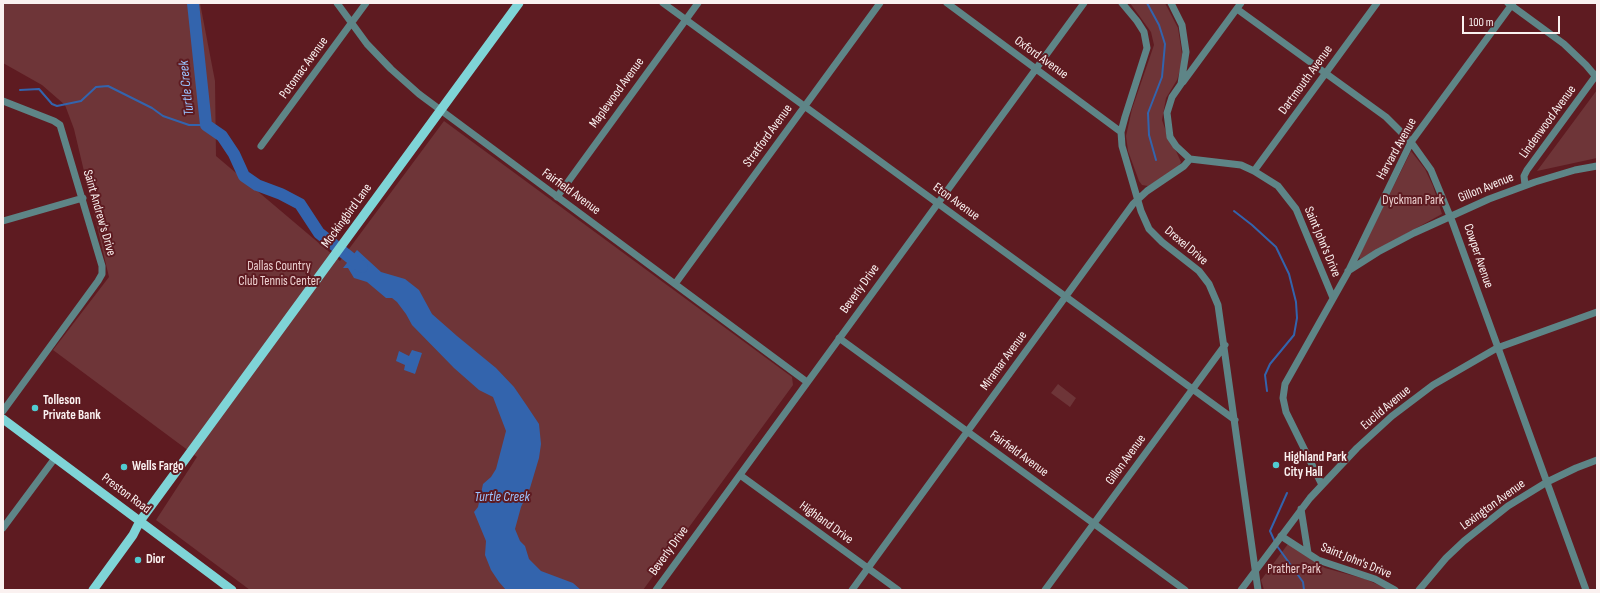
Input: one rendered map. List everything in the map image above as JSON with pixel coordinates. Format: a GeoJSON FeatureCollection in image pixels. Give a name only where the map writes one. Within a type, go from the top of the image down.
{"type":"FeatureCollection","features":[{"type":"Feature","properties":{"kind":"main road","name":"Mockingbird Lane"},"geometry":{"type":"LineString","coordinates":[[93,590],[133,535],[140,521],[519,3]]}},
{"type":"Feature","properties":{"kind":"main road","name":"Preston Road"},"geometry":{"type":"LineString","coordinates":[[3,419],[232,590]]}},
{"type":"Feature","properties":{"kind":"main road","name":"Mockingbird Lane"},"geometry":{"type":"LineString","coordinates":[[86,590],[128,531],[140,521]]}},
{"type":"Feature","properties":{"kind":"street","name":"Fairfield Avenue"},"geometry":{"type":"LineString","coordinates":[[337,3],[367,44],[391,69],[441,110],[807,382]]}},
{"type":"Feature","properties":{"kind":"street","name":"Potomac Avenue"},"geometry":{"type":"LineString","coordinates":[[261,146],[366,3]]}},
{"type":"Feature","properties":{"kind":"street","name":"Eton Avenue"},"geometry":{"type":"LineString","coordinates":[[663,3],[1234,420]]}},
{"type":"Feature","properties":{"kind":"street","name":"Maplewood Avenue"},"geometry":{"type":"LineString","coordinates":[[557,197],[698,3]]}},
{"type":"Feature","properties":{"kind":"street","name":"Stratford Avenue"},"geometry":{"type":"LineString","coordinates":[[675,284],[880,3]]}},
{"type":"Feature","properties":{"kind":"street","name":"Oxford Avenue"},"geometry":{"type":"LineString","coordinates":[[947,3],[1122,132]]}},
{"type":"Feature","properties":{"kind":"street","name":"Beverly Drive"},"geometry":{"type":"LineString","coordinates":[[656,590],[1084,3]]}},
{"type":"Feature","properties":{"kind":"street","name":"Drexel Drive"},"geometry":{"type":"LineString","coordinates":[[1122,3],[1144,32],[1147,48],[1122,132],[1122,146],[1149,229],[1162,242],[1199,271],[1209,284],[1218,305],[1225,345],[1234,420],[1242,462],[1254,573],[1258,590]]}},
{"type":"Feature","properties":{"kind":"street"},"geometry":{"type":"LineString","coordinates":[[1171,3],[1182,25],[1185,38],[1186,52],[1181,84]]}},
{"type":"Feature","properties":{"kind":"street","name":"Dartmouth Avenue"},"geometry":{"type":"LineString","coordinates":[[1254,171],[1377,3]]}},
{"type":"Feature","properties":{"kind":"street"},"geometry":{"type":"LineString","coordinates":[[1511,4],[1564,44],[1597,76]]}},
{"type":"Feature","properties":{"kind":"street","name":"Harvard Avenue"},"geometry":{"type":"LineString","coordinates":[[1333,298],[1348,272],[1411,142],[1511,4]]}},
{"type":"Feature","properties":{"kind":"street"},"geometry":{"type":"LineString","coordinates":[[1190,159],[1176,146],[1170,137],[1167,121],[1168,104],[1181,84],[1239,6]]}},
{"type":"Feature","properties":{"kind":"street","name":"Cowper Avenue"},"geometry":{"type":"LineString","coordinates":[[1239,6],[1386,117],[1411,142],[1431,170],[1450,216],[1586,590]]}},
{"type":"Feature","properties":{"kind":"street","name":"Lindenwood Avenue"},"geometry":{"type":"LineString","coordinates":[[1525,185],[1524,176],[1527,170],[1597,76]]}},
{"type":"Feature","properties":{"kind":"street","name":"Saint Andrew's Drive"},"geometry":{"type":"LineString","coordinates":[[3,101],[54,121],[60,125],[83,198],[102,266],[102,274],[3,411]]}},
{"type":"Feature","properties":{"kind":"street","name":"Saint John's Drive"},"geometry":{"type":"LineString","coordinates":[[1190,159],[1231,163],[1254,171],[1278,186],[1296,209],[1333,298],[1290,374],[1285,384],[1283,398],[1286,412],[1322,485]]}},
{"type":"Feature","properties":{"kind":"street","name":"Miramar Avenue"},"geometry":{"type":"LineString","coordinates":[[852,590],[1138,198],[1184,166],[1190,159]]}},
{"type":"Feature","properties":{"kind":"street","name":"Gillon Avenue"},"geometry":{"type":"LineString","coordinates":[[1348,272],[1378,252],[1450,216],[1525,185],[1575,170],[1597,166]]}},
{"type":"Feature","properties":{"kind":"street"},"geometry":{"type":"LineString","coordinates":[[3,221],[83,198]]}},
{"type":"Feature","properties":{"kind":"street","name":"Euclid Avenue"},"geometry":{"type":"LineString","coordinates":[[1241,590],[1301,509],[1357,448],[1392,416],[1433,385],[1497,348],[1597,312]]}},
{"type":"Feature","properties":{"kind":"street","name":"Fairfield Avenue"},"geometry":{"type":"LineString","coordinates":[[839,338],[1185,590]]}},
{"type":"Feature","properties":{"kind":"street","name":"Gillon Avenue"},"geometry":{"type":"LineString","coordinates":[[1045,590],[1225,345]]}},
{"type":"Feature","properties":{"kind":"street"},"geometry":{"type":"LineString","coordinates":[[3,528],[55,458]]}},
{"type":"Feature","properties":{"kind":"street","name":"Lexington Avenue"},"geometry":{"type":"LineString","coordinates":[[1418,590],[1446,558],[1484,524],[1508,506],[1547,482],[1597,460]]}},
{"type":"Feature","properties":{"kind":"street","name":"Highland Drive"},"geometry":{"type":"LineString","coordinates":[[740,475],[898,590]]}},
{"type":"Feature","properties":{"kind":"street","name":"Saint John's Drive"},"geometry":{"type":"LineString","coordinates":[[1301,509],[1308,553]]}},
{"type":"Feature","properties":{"kind":"street","name":"Saint John's Drive"},"geometry":{"type":"LineString","coordinates":[[1280,537],[1329,564],[1375,579],[1395,590]]}},
{"type":"Feature","properties":{"kind":"green space","name":"Dallas Country Club Tennis Center"},"geometry":{"type":"Polygon","coordinates":[[[3,3],[200,3],[215,81],[216,156],[340,261],[444,121],[792,377],[793,385],[643,590],[250,590],[156,520],[197,457],[53,350],[109,277],[74,129],[65,105],[42,85],[3,63],[3,3]]]}},
{"type":"Feature","properties":{"kind":"green space"},"geometry":{"type":"Polygon","coordinates":[[[1130,3],[1165,3],[1178,28],[1182,54],[1181,67],[1177,80],[1166,98],[1162,120],[1170,143],[1181,162],[1179,166],[1164,177],[1148,186],[1142,185],[1139,181],[1128,151],[1126,136],[1132,109],[1154,45],[1151,32],[1130,3]]]}},
{"type":"Feature","properties":{"kind":"green space"},"geometry":{"type":"Polygon","coordinates":[[[1597,90],[1597,158],[1537,171],[1597,90]]]}},
{"type":"Feature","properties":{"kind":"green space","name":"Dyckman Park"},"geometry":{"type":"Polygon","coordinates":[[[1411,151],[1425,169],[1433,186],[1442,214],[1360,259],[1359,256],[1411,151]]]}},
{"type":"Feature","properties":{"kind":"green space"},"geometry":{"type":"Polygon","coordinates":[[[1058,384],[1076,398],[1070,407],[1051,393],[1058,384]]]}},
{"type":"Feature","properties":{"kind":"green space","name":"Prather Park"},"geometry":{"type":"Polygon","coordinates":[[[1291,540],[1312,560],[1325,568],[1365,579],[1390,590],[1264,590],[1261,580],[1291,540]]]}},
{"type":"Feature","properties":{"kind":"water","name":"Turtle Creek"},"geometry":{"type":"Polygon","coordinates":[[[357,250],[381,272],[405,279],[419,290],[432,314],[496,368],[514,387],[539,424],[541,444],[539,458],[530,488],[521,507],[515,529],[520,541],[525,546],[529,559],[541,571],[573,583],[581,590],[506,590],[491,570],[485,555],[486,541],[474,512],[478,507],[483,484],[491,477],[496,469],[506,431],[493,397],[479,390],[454,368],[412,325],[397,302],[392,298],[386,298],[367,282],[354,278],[348,268],[343,268],[357,250]]]}},
{"type":"Feature","properties":{"kind":"water"},"geometry":{"type":"Polygon","coordinates":[[[412,350],[422,353],[415,374],[404,370],[405,365],[396,361],[399,351],[409,356],[412,350]]]}},
{"type":"Feature","properties":{"kind":"waterway","name":"Turtle Creek"},"geometry":{"type":"LineString","coordinates":[[193,3],[206,125],[222,136],[234,154],[244,176],[257,185],[281,194],[300,204],[319,233],[362,267]]}},
{"type":"Feature","properties":{"kind":"waterway"},"geometry":{"type":"LineString","coordinates":[[1147,3],[1159,25],[1165,44],[1162,77],[1148,113],[1149,135],[1156,160]]}},
{"type":"Feature","properties":{"kind":"waterway"},"geometry":{"type":"LineString","coordinates":[[20,90],[39,89],[52,104],[57,106],[81,101],[96,87],[108,86],[152,108],[163,116],[189,125],[206,125]]}},
{"type":"Feature","properties":{"kind":"waterway"},"geometry":{"type":"LineString","coordinates":[[1234,211],[1276,247],[1289,274],[1296,302],[1297,318],[1294,335],[1270,364],[1265,375],[1267,391]]}},
{"type":"Feature","properties":{"kind":"waterway"},"geometry":{"type":"LineString","coordinates":[[1275,542],[1270,531],[1287,493]]}},
{"type":"Feature","properties":{"kind":"waterway"},"geometry":{"type":"LineString","coordinates":[[1277,546],[1303,582],[1304,590]]}},
{"type":"Feature","properties":{"kind":"place","name":"Tolleson Private Bank"},"geometry":{"type":"Point","coordinates":[35,408]}},
{"type":"Feature","properties":{"kind":"place","name":"Highland Park City Hall"},"geometry":{"type":"Point","coordinates":[1276,465]}},
{"type":"Feature","properties":{"kind":"place","name":"Wells Fargo"},"geometry":{"type":"Point","coordinates":[124,467]}},
{"type":"Feature","properties":{"kind":"place","name":"Dior"},"geometry":{"type":"Point","coordinates":[138,560]}}]}
